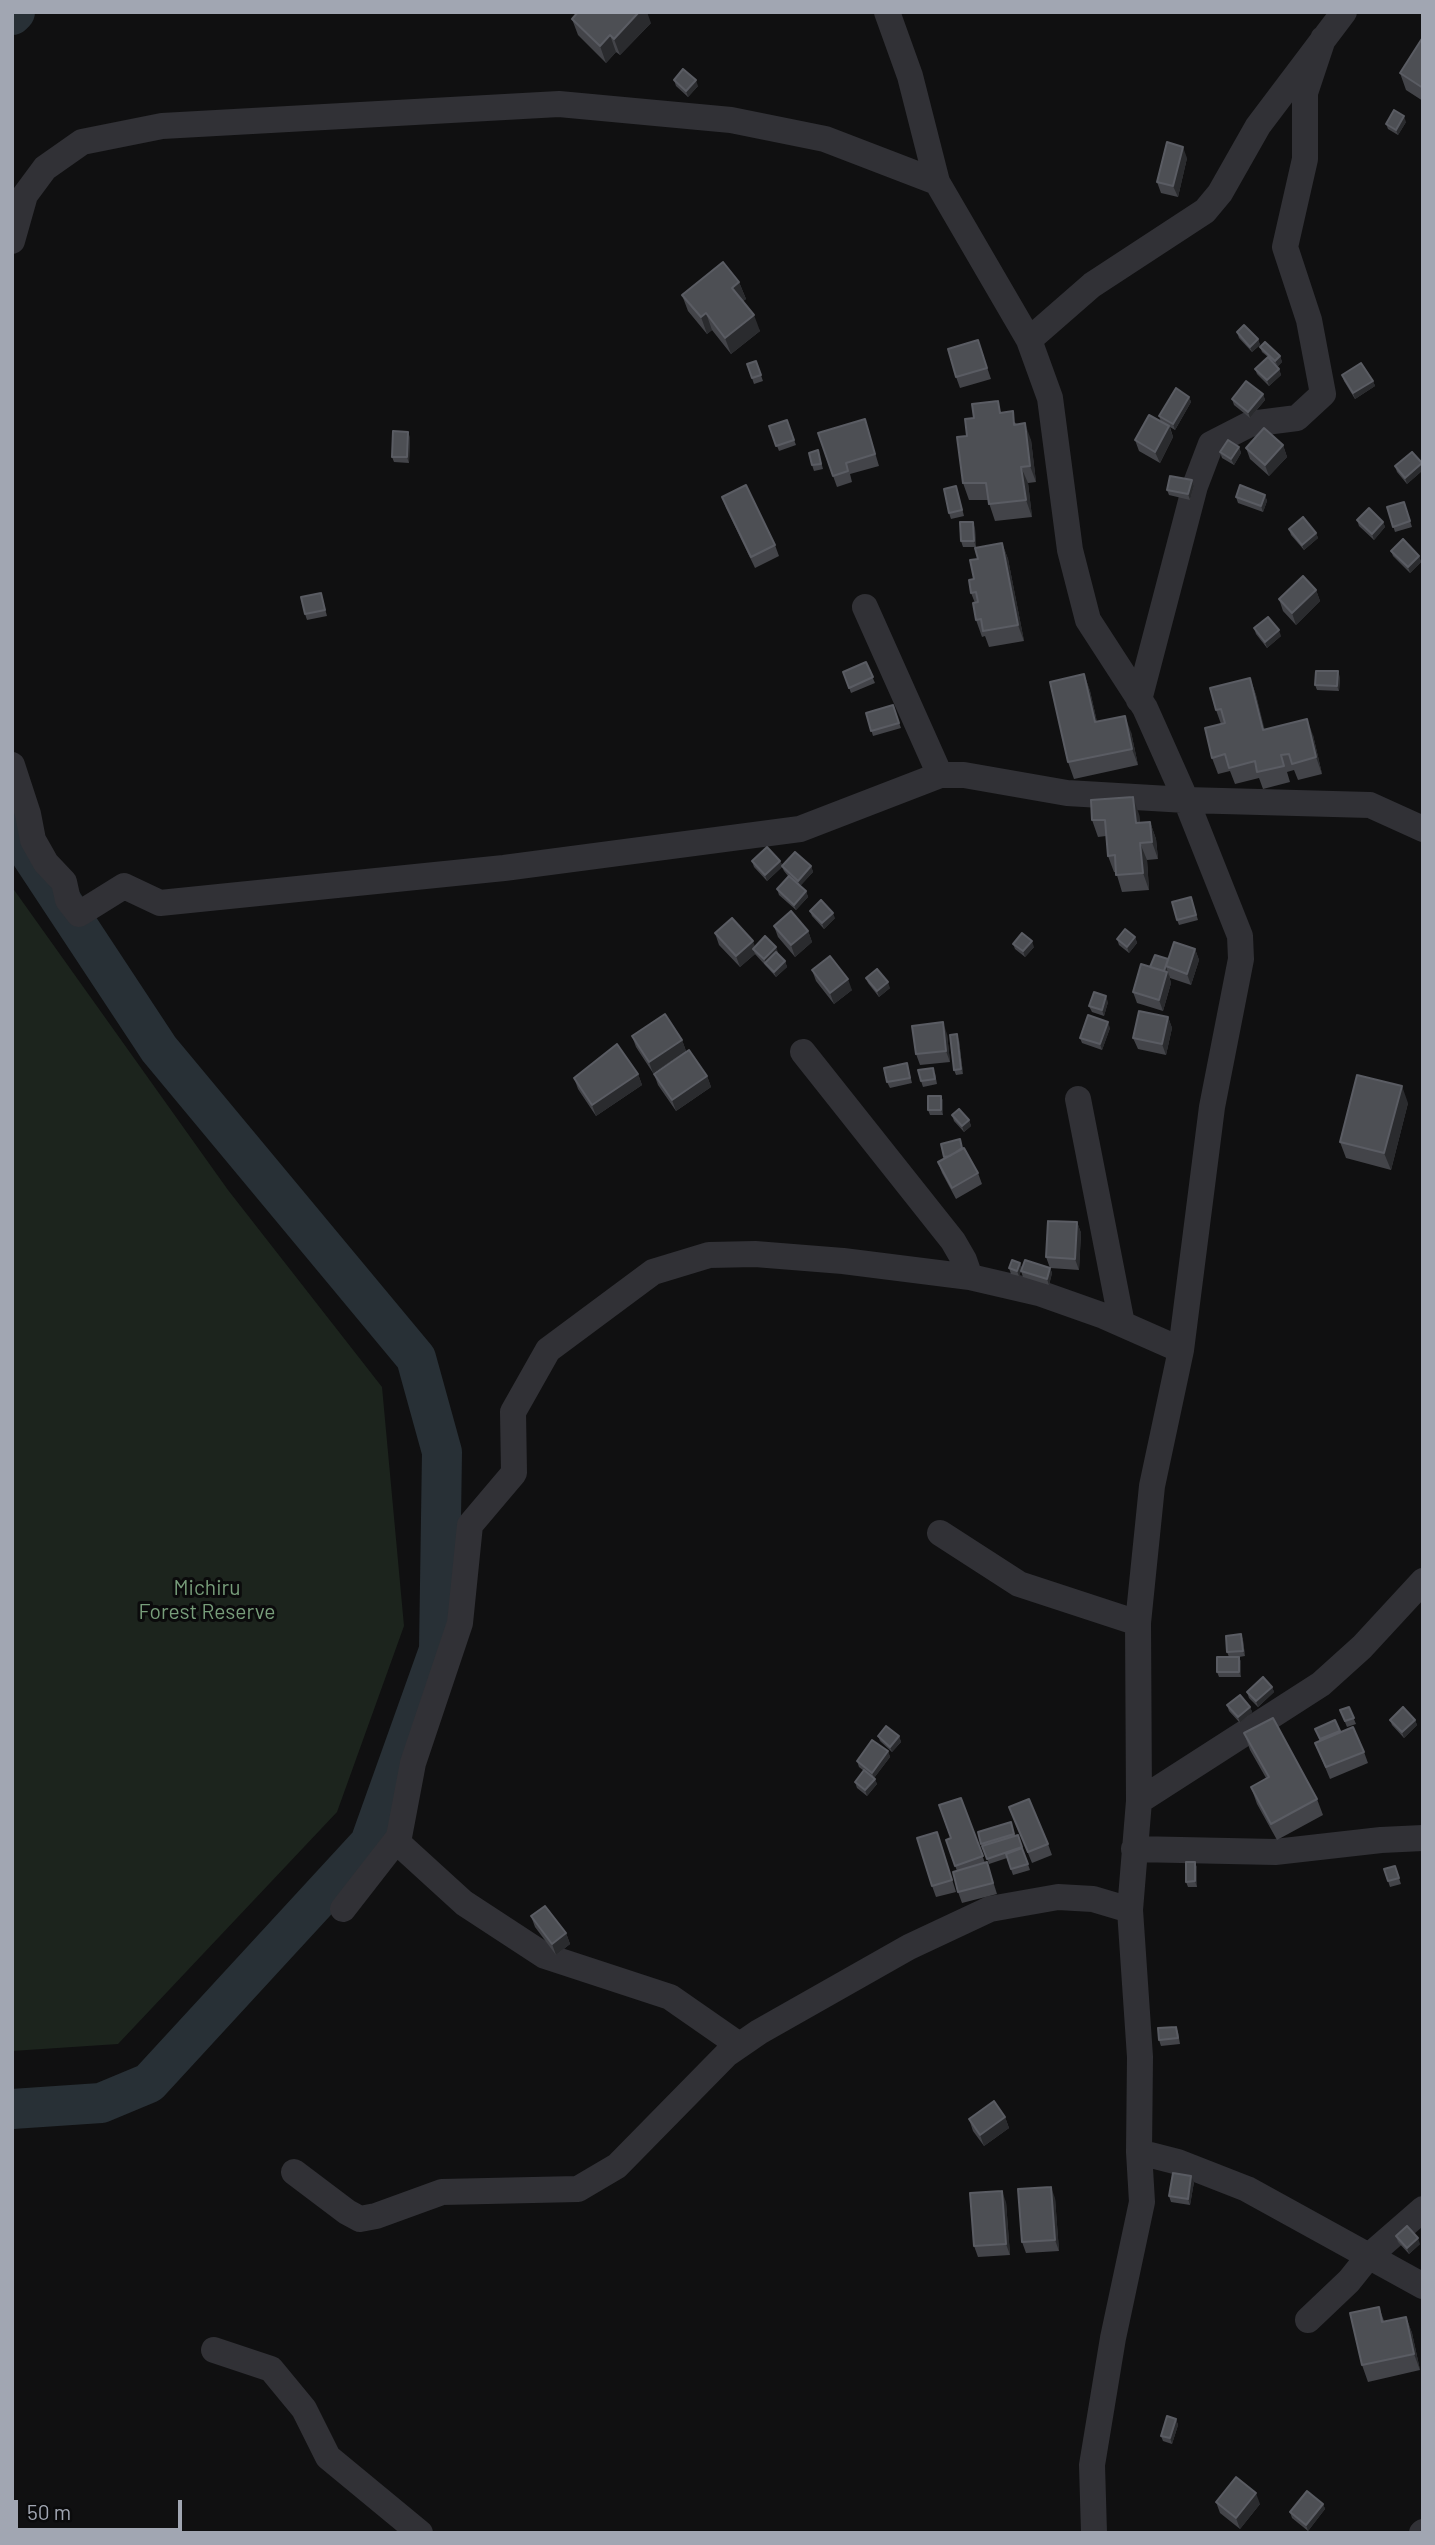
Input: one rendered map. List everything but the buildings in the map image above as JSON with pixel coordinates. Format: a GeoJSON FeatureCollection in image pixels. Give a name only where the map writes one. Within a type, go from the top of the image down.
{"type":"FeatureCollection","features":[{"type":"Feature","properties":{"kind":"street"},"geometry":{"type":"LineString","coordinates":[[887,12],[909,76],[937,182],[1029,340],[1050,398],[1070,550],[1088,620],[1139,700],[1186,800],[1240,936],[1241,959],[1212,1107],[1181,1350],[1152,1486],[1139,1623],[1139,1801],[1130,1910],[1140,2057],[1139,2152],[1142,2202],[1113,2338],[1092,2465],[1094,2533]]}},
{"type":"Feature","properties":{"kind":"street"},"geometry":{"type":"LineString","coordinates":[[1029,340],[1092,285],[1206,211],[1220,193],[1258,126],[1345,12]]}},
{"type":"Feature","properties":{"kind":"street"},"geometry":{"type":"LineString","coordinates":[[1139,700],[1195,486],[1211,443],[1250,424],[1297,418],[1323,394],[1309,320],[1285,247],[1305,159],[1305,93],[1323,39]]}},
{"type":"Feature","properties":{"kind":"street"},"geometry":{"type":"LineString","coordinates":[[12,242],[25,195],[45,168],[82,142],[162,126],[559,103],[731,120],[825,139],[937,182]]}},
{"type":"Feature","properties":{"kind":"street"},"geometry":{"type":"LineString","coordinates":[[864,607],[940,775]]}},
{"type":"Feature","properties":{"kind":"street"},"geometry":{"type":"LineString","coordinates":[[12,765],[28,814],[33,840],[46,863],[64,882],[68,900],[79,914],[124,886],[160,903],[504,868],[800,829],[940,775],[964,775],[1067,793],[1186,800],[1370,805],[1423,829]]}},
{"type":"Feature","properties":{"kind":"street"},"geometry":{"type":"LineString","coordinates":[[803,1052],[953,1241],[964,1259],[970,1277]]}},
{"type":"Feature","properties":{"kind":"street"},"geometry":{"type":"LineString","coordinates":[[1078,1099],[1122,1324]]}},
{"type":"Feature","properties":{"kind":"street"},"geometry":{"type":"LineString","coordinates":[[343,1909],[399,1837],[413,1763],[460,1623],[470,1525],[514,1474],[513,1412],[548,1350],[653,1272],[709,1255],[755,1254],[843,1261],[970,1277],[1039,1293],[1122,1324],[1181,1350]]}},
{"type":"Feature","properties":{"kind":"street"},"geometry":{"type":"LineString","coordinates":[[940,1534],[1018,1584],[1139,1623]]}},
{"type":"Feature","properties":{"kind":"street"},"geometry":{"type":"LineString","coordinates":[[1139,1801],[1321,1685],[1362,1647],[1423,1581]]}},
{"type":"Feature","properties":{"kind":"street"},"geometry":{"type":"LineString","coordinates":[[1134,1849],[1275,1852],[1423,1838]]}},
{"type":"Feature","properties":{"kind":"street"},"geometry":{"type":"LineString","coordinates":[[396,1840],[464,1903],[545,1956],[670,1997],[739,2045]]}},
{"type":"Feature","properties":{"kind":"street"},"geometry":{"type":"LineString","coordinates":[[294,2172],[360,2219],[376,2216],[442,2192],[578,2189],[617,2166],[739,2045],[909,1947],[990,1909],[1058,1897],[1093,1899],[1130,1910]]}},
{"type":"Feature","properties":{"kind":"street"},"geometry":{"type":"LineString","coordinates":[[1139,2152],[1178,2162],[1247,2189],[1423,2286]]}},
{"type":"Feature","properties":{"kind":"street"},"geometry":{"type":"LineString","coordinates":[[1308,2320],[1349,2281],[1369,2256],[1423,2209]]}},
{"type":"Feature","properties":{"kind":"street"},"geometry":{"type":"LineString","coordinates":[[214,2350],[271,2370],[303,2409],[328,2457],[420,2533]]}},
{"type":"Feature","properties":{"kind":"green space","name":"Michiru Forest Reserve"},"geometry":{"type":"Polygon","coordinates":[[[12,887],[228,1190],[382,1387],[404,1626],[337,1812],[118,2044],[12,2051],[12,887]]]}},
{"type":"Feature","properties":{"kind":"waterway"},"geometry":{"type":"LineString","coordinates":[[12,15],[15,12]]}},
{"type":"Feature","properties":{"kind":"waterway"},"geometry":{"type":"LineString","coordinates":[[12,826],[159,1049],[416,1358],[442,1452],[439,1650],[370,1843],[149,2083],[101,2103],[12,2109]]}}]}
